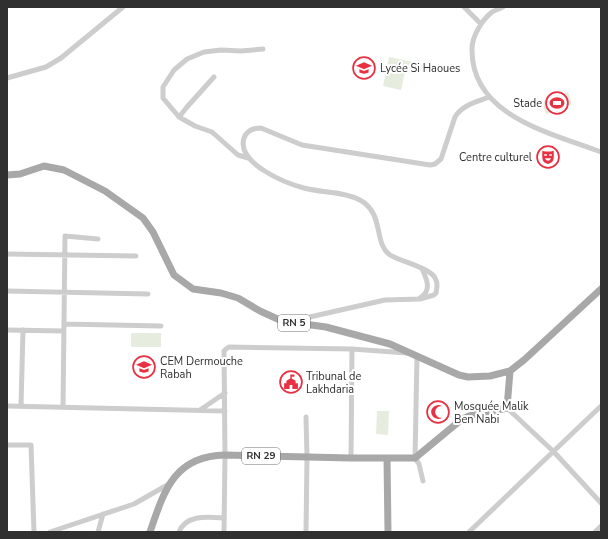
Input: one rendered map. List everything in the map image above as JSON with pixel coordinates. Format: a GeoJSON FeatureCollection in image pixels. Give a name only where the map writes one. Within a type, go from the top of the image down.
{"type":"FeatureCollection","features":[{"type":"Feature","properties":{"kind":"main road","name":"RN 5"},"geometry":{"type":"LineString","coordinates":[[7,175],[20,174],[44,166],[64,170],[105,191],[142,218],[153,232],[174,275],[193,289],[221,293],[238,298],[260,311],[282,321],[326,327],[390,344],[459,375],[468,377],[490,376],[510,371],[524,360],[601,289]]}},
{"type":"Feature","properties":{"kind":"main road"},"geometry":{"type":"LineString","coordinates":[[415,458],[462,419],[468,416],[507,408],[510,371]]}},
{"type":"Feature","properties":{"kind":"main road","name":"RN 29"},"geometry":{"type":"LineString","coordinates":[[150,532],[160,502],[169,484],[180,471],[201,458],[213,455],[225,455],[415,458]]}},
{"type":"Feature","properties":{"kind":"main road"},"geometry":{"type":"LineString","coordinates":[[387,458],[388,532]]}},
{"type":"Feature","properties":{"kind":"street"},"geometry":{"type":"LineString","coordinates":[[7,78],[46,67],[61,58],[123,7]]}},
{"type":"Feature","properties":{"kind":"street"},"geometry":{"type":"LineString","coordinates":[[464,7],[482,24]]}},
{"type":"Feature","properties":{"kind":"street"},"geometry":{"type":"LineString","coordinates":[[503,7],[492,12],[482,24],[475,36],[472,46],[472,61],[483,90],[502,109],[518,119],[601,152]]}},
{"type":"Feature","properties":{"kind":"street"},"geometry":{"type":"LineString","coordinates":[[248,158],[238,155],[228,144],[212,132],[195,126],[179,117],[163,98],[163,87],[174,70],[187,58],[204,52],[263,49]]}},
{"type":"Feature","properties":{"kind":"street"},"geometry":{"type":"LineString","coordinates":[[179,117],[214,77]]}},
{"type":"Feature","properties":{"kind":"street"},"geometry":{"type":"LineString","coordinates":[[288,322],[386,300],[420,299],[434,295],[436,293],[437,283],[434,275],[422,268],[390,255],[385,251],[374,213],[361,201],[347,196],[303,188],[282,180],[255,164],[248,158],[244,151],[243,143],[245,136],[249,131],[255,128],[261,128],[302,145],[430,165],[435,164],[441,159],[458,112],[464,107],[489,97]]}},
{"type":"Feature","properties":{"kind":"street"},"geometry":{"type":"LineString","coordinates":[[63,407],[65,236],[98,239]]}},
{"type":"Feature","properties":{"kind":"street"},"geometry":{"type":"LineString","coordinates":[[7,254],[136,256]]}},
{"type":"Feature","properties":{"kind":"street"},"geometry":{"type":"LineString","coordinates":[[420,299],[427,291],[428,282],[422,268]]}},
{"type":"Feature","properties":{"kind":"street"},"geometry":{"type":"LineString","coordinates":[[7,291],[148,294]]}},
{"type":"Feature","properties":{"kind":"street"},"geometry":{"type":"LineString","coordinates":[[64,324],[161,326]]}},
{"type":"Feature","properties":{"kind":"street"},"geometry":{"type":"LineString","coordinates":[[7,330],[64,331]]}},
{"type":"Feature","properties":{"kind":"street"},"geometry":{"type":"LineString","coordinates":[[21,406],[23,330]]}},
{"type":"Feature","properties":{"kind":"street"},"geometry":{"type":"LineString","coordinates":[[224,532],[224,351],[226,349],[229,347],[352,349],[409,353]]}},
{"type":"Feature","properties":{"kind":"street"},"geometry":{"type":"LineString","coordinates":[[350,458],[352,349]]}},
{"type":"Feature","properties":{"kind":"street"},"geometry":{"type":"LineString","coordinates":[[417,357],[415,458],[419,464],[423,481]]}},
{"type":"Feature","properties":{"kind":"street"},"geometry":{"type":"LineString","coordinates":[[199,410],[225,393]]}},
{"type":"Feature","properties":{"kind":"street"},"geometry":{"type":"LineString","coordinates":[[7,406],[225,411]]}},
{"type":"Feature","properties":{"kind":"street"},"geometry":{"type":"LineString","coordinates":[[469,532],[601,406]]}},
{"type":"Feature","properties":{"kind":"street"},"geometry":{"type":"LineString","coordinates":[[507,408],[554,452],[601,503]]}},
{"type":"Feature","properties":{"kind":"street"},"geometry":{"type":"LineString","coordinates":[[306,417],[306,532]]}},
{"type":"Feature","properties":{"kind":"street"},"geometry":{"type":"LineString","coordinates":[[7,446],[31,446],[34,532]]}},
{"type":"Feature","properties":{"kind":"street"},"geometry":{"type":"LineString","coordinates":[[50,532],[134,504],[169,484]]}},
{"type":"Feature","properties":{"kind":"street"},"geometry":{"type":"LineString","coordinates":[[98,532],[103,514]]}},
{"type":"Feature","properties":{"kind":"street"},"geometry":{"type":"LineString","coordinates":[[179,532],[181,527],[190,520],[200,517],[224,518]]}},
{"type":"Feature","properties":{"kind":"street"},"geometry":{"type":"LineString","coordinates":[[595,532],[601,526]]}},
{"type":"Feature","properties":{"kind":"green space"},"geometry":{"type":"Polygon","coordinates":[[[389,57],[413,62],[411,73],[405,72],[401,90],[383,86],[389,57]]]}},
{"type":"Feature","properties":{"kind":"green space","name":"Stade"},"geometry":{"type":"Polygon","coordinates":[[[568,92],[572,104],[546,114],[542,102],[568,92]]]}},
{"type":"Feature","properties":{"kind":"green space"},"geometry":{"type":"Polygon","coordinates":[[[131,333],[161,333],[161,347],[131,347],[131,333]]]}},
{"type":"Feature","properties":{"kind":"green space"},"geometry":{"type":"Polygon","coordinates":[[[377,411],[389,411],[388,435],[376,434],[377,411]]]}},
{"type":"Feature","properties":{"kind":"place","name":"Lycée Si Haoues"},"geometry":{"type":"Point","coordinates":[364,68]}},
{"type":"Feature","properties":{"kind":"place","name":"Stade"},"geometry":{"type":"Point","coordinates":[557,103]}},
{"type":"Feature","properties":{"kind":"place","name":"Centre culturel"},"geometry":{"type":"Point","coordinates":[548,157]}},
{"type":"Feature","properties":{"kind":"place","name":"CEM Dermouche Rabah"},"geometry":{"type":"Point","coordinates":[144,367]}},
{"type":"Feature","properties":{"kind":"place","name":"Tribunal de Lakhdaria"},"geometry":{"type":"Point","coordinates":[291,382]}},
{"type":"Feature","properties":{"kind":"place","name":"Mosquée Malik Ben Nabi"},"geometry":{"type":"Point","coordinates":[438,412]}}]}
